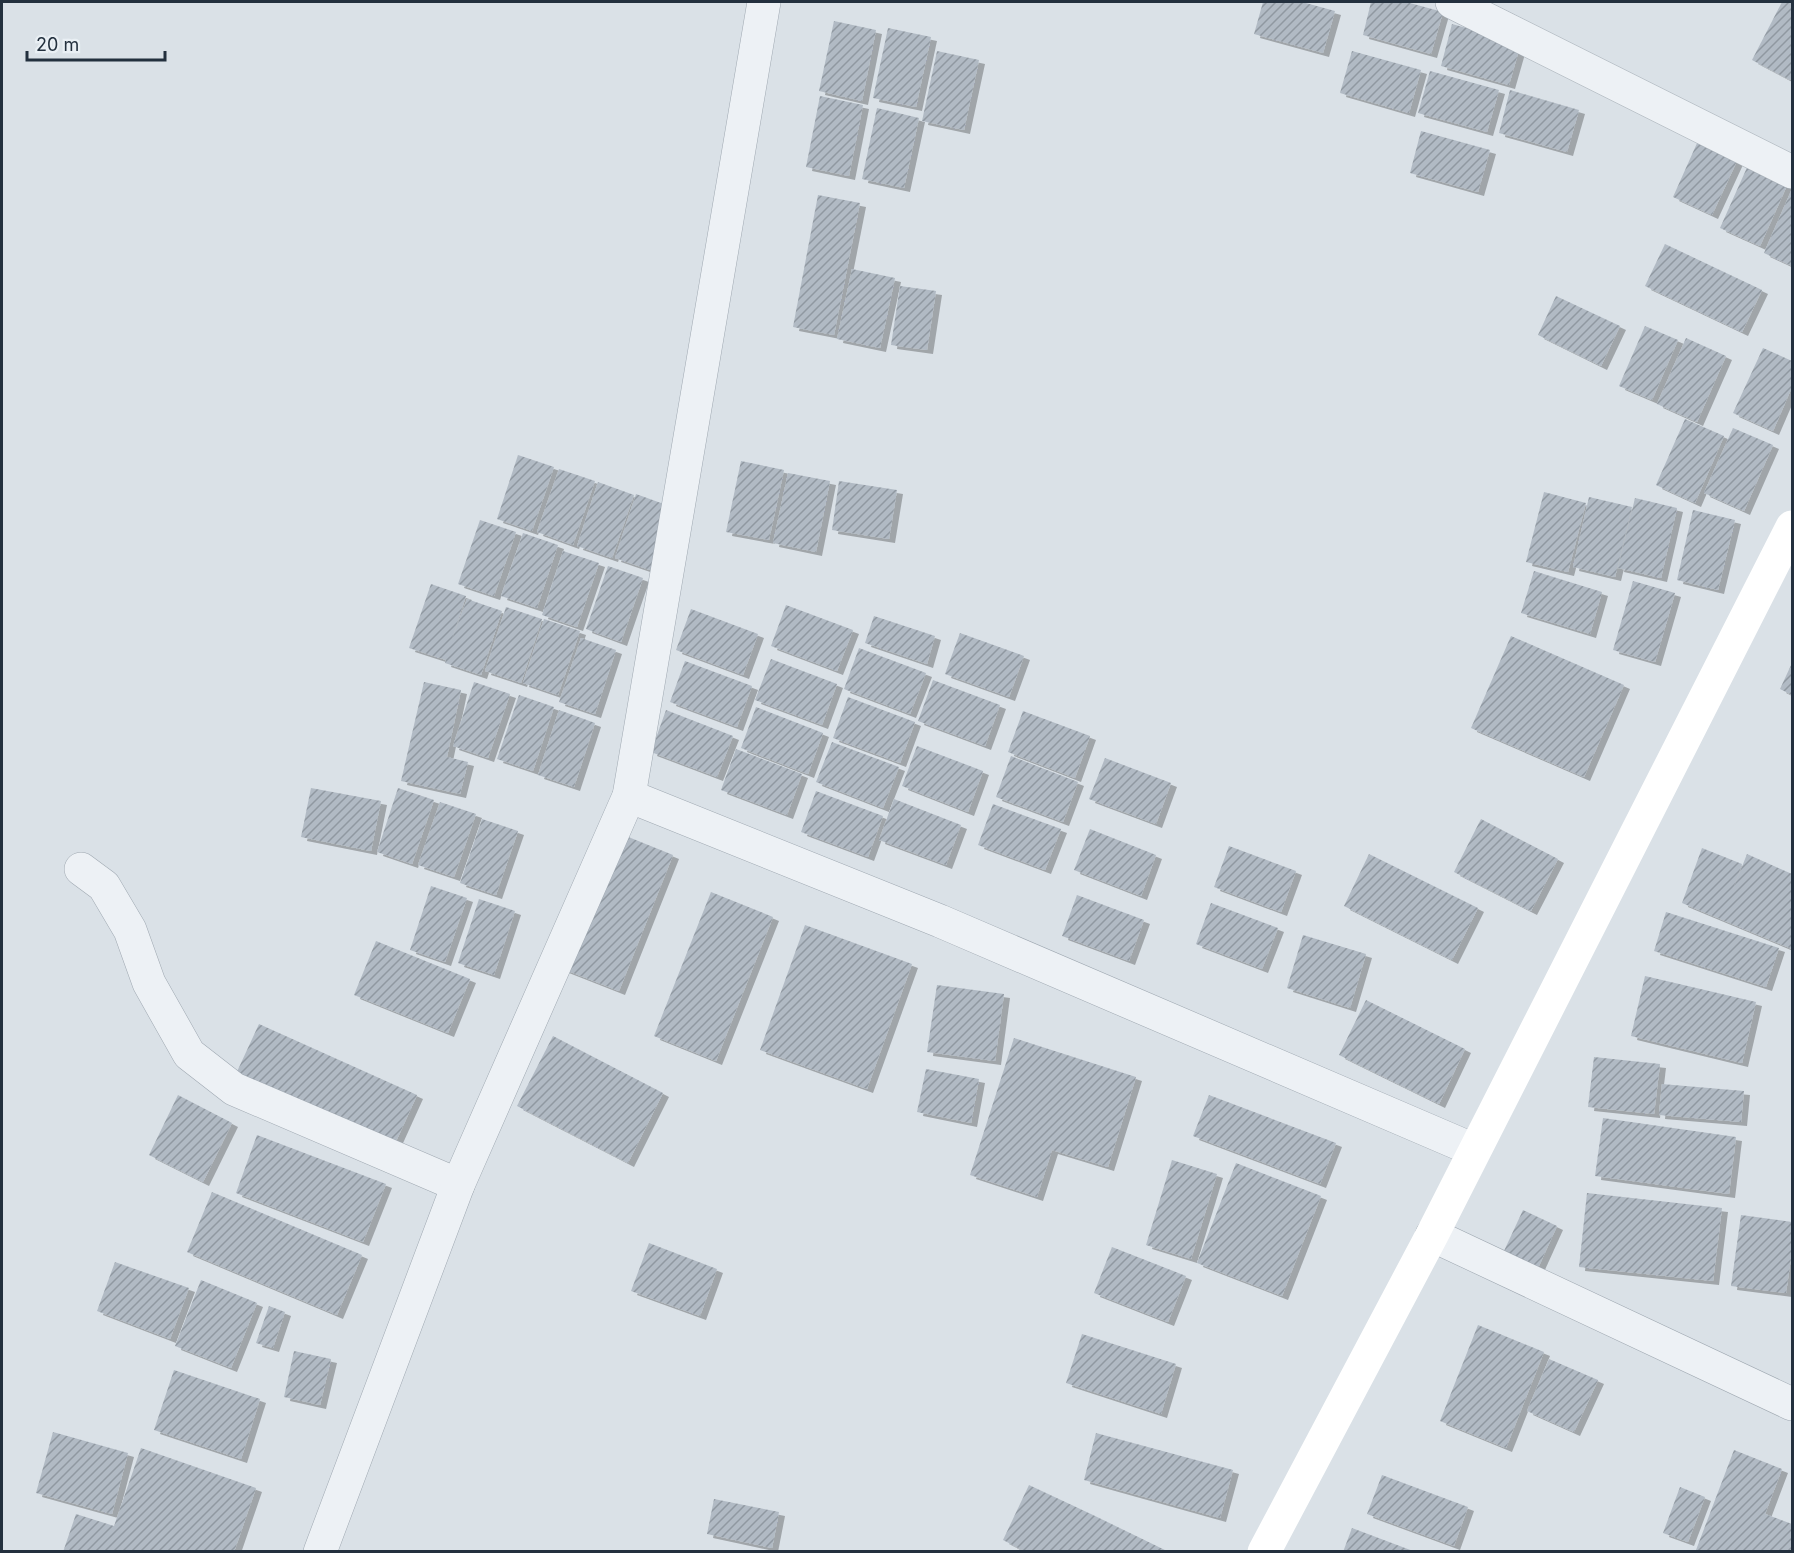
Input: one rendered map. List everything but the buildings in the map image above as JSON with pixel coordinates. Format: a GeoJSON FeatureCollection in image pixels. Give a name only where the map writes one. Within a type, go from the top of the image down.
{"type":"FeatureCollection","features":[{"type":"Feature","properties":{"kind":"main road"},"geometry":{"type":"LineString","coordinates":[[1264,1551],[1432,1235],[1792,527]]}},
{"type":"Feature","properties":{"kind":"street"},"geometry":{"type":"LineString","coordinates":[[320,1551],[458,1185],[629,796],[764,2]]}},
{"type":"Feature","properties":{"kind":"street"},"geometry":{"type":"LineString","coordinates":[[1452,2],[1792,172]]}},
{"type":"Feature","properties":{"kind":"street"},"geometry":{"type":"LineString","coordinates":[[629,796],[940,921],[1474,1150]]}},
{"type":"Feature","properties":{"kind":"street"},"geometry":{"type":"LineString","coordinates":[[81,869],[104,886],[130,930],[149,983],[189,1054],[234,1089],[458,1185]]}},
{"type":"Feature","properties":{"kind":"street"},"geometry":{"type":"LineString","coordinates":[[1432,1235],[1792,1404]]}}]}
